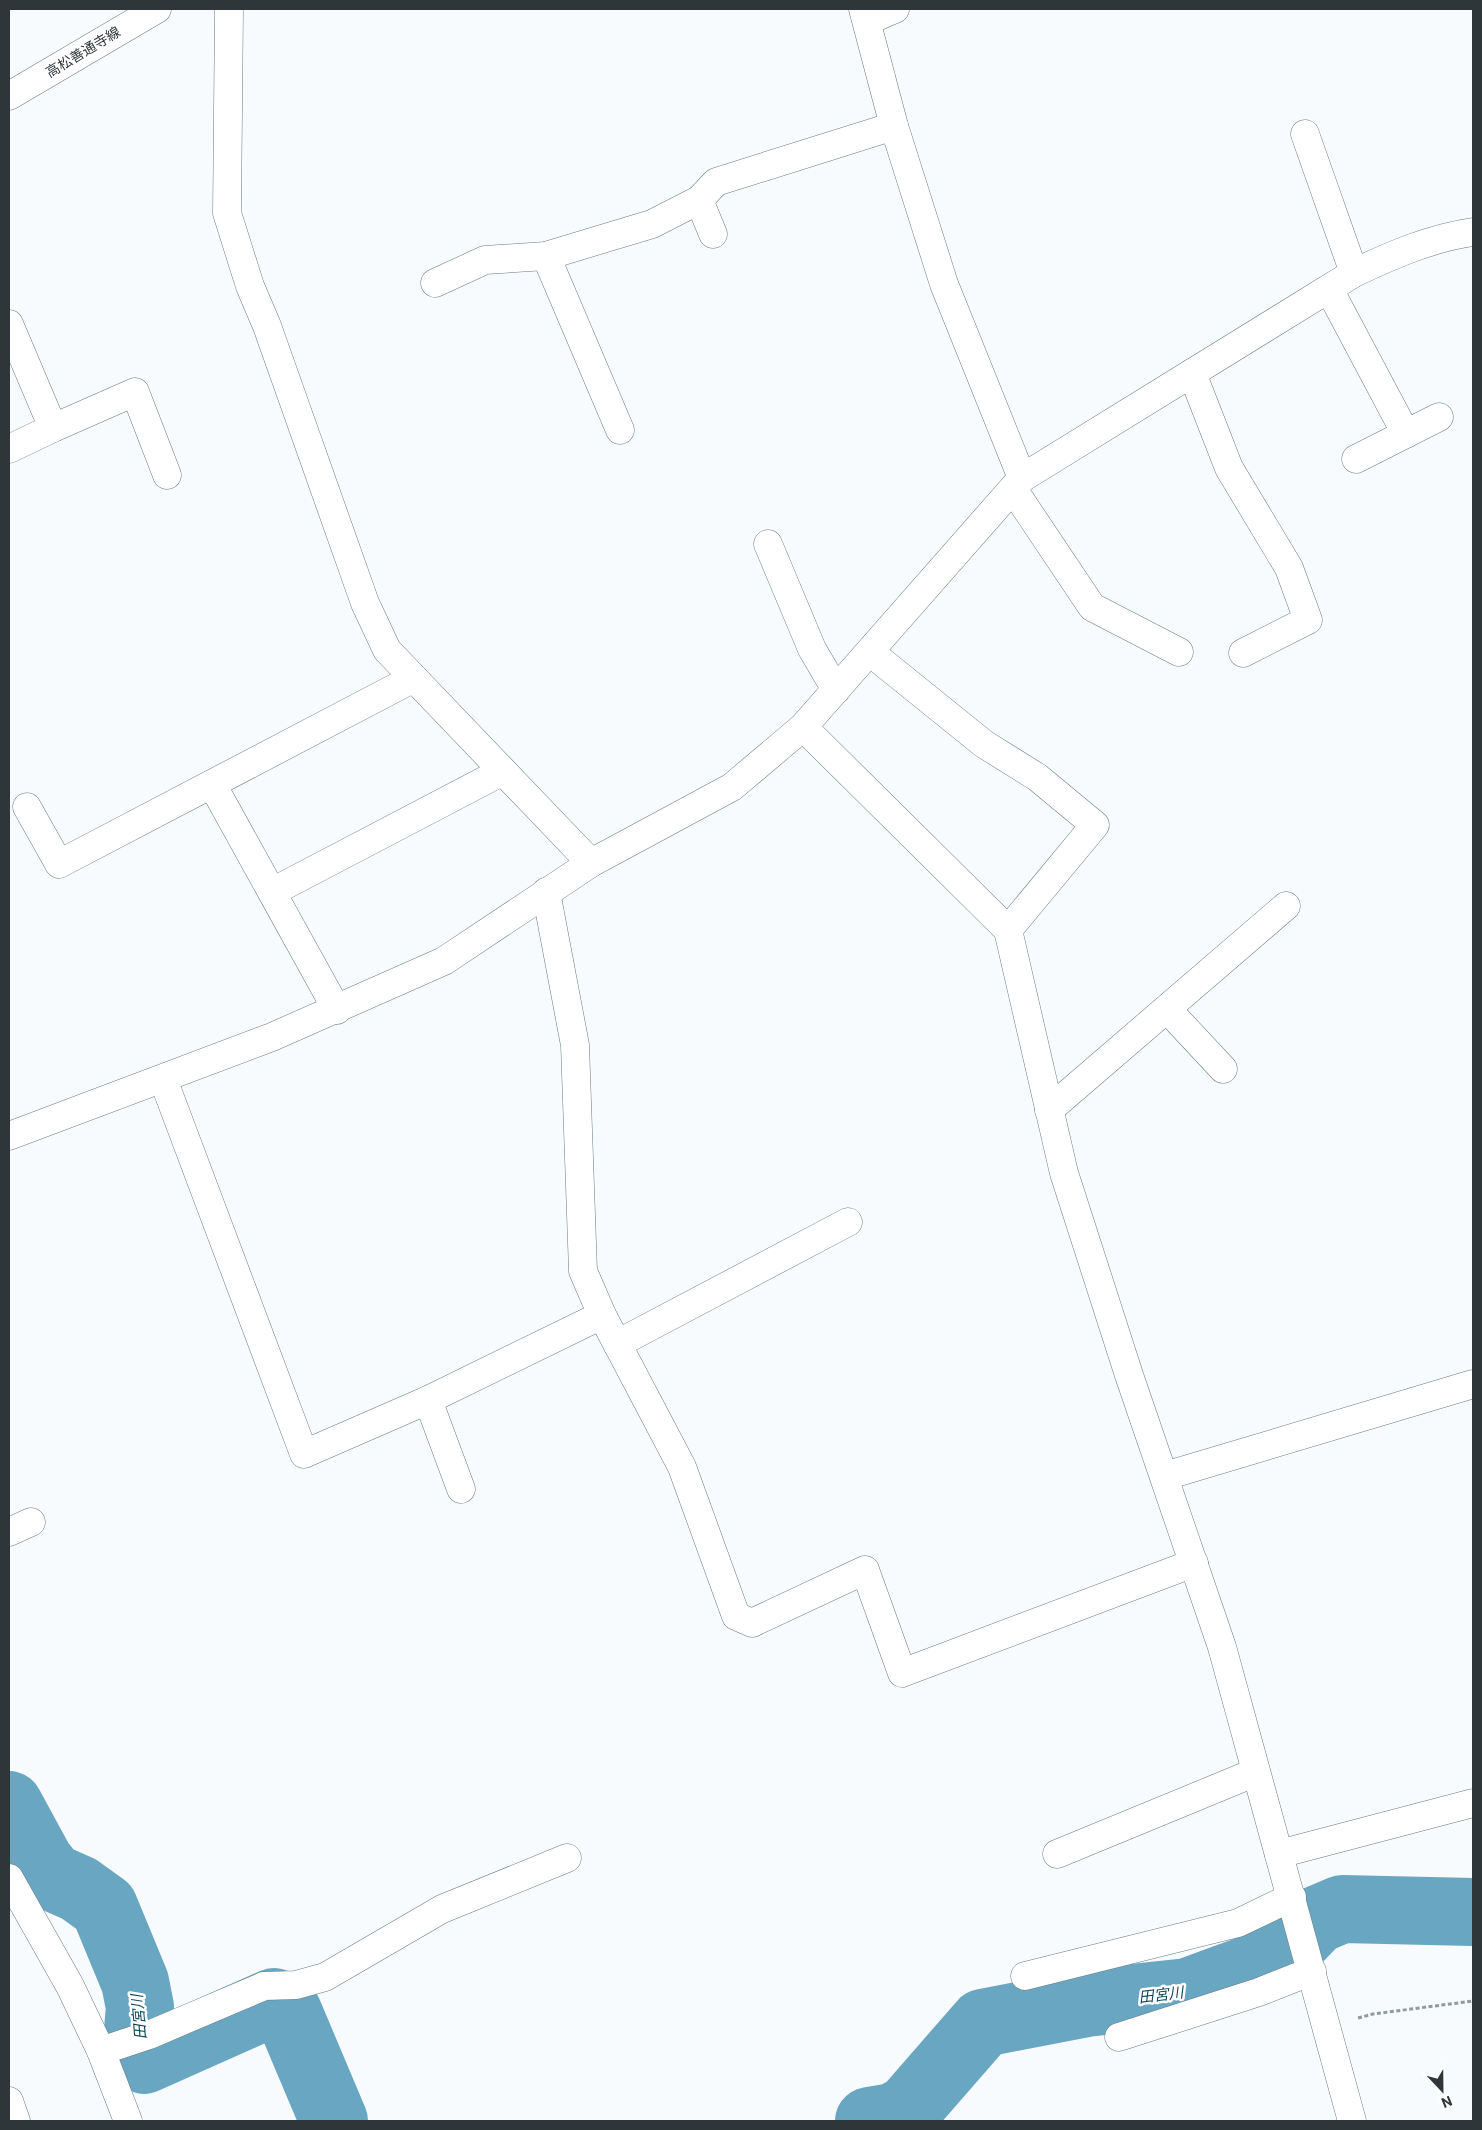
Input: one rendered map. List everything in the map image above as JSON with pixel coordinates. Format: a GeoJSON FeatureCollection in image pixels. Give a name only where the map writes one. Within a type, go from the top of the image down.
{"type":"FeatureCollection","features":[{"type":"Feature","properties":{"kind":"street","name":"高松善通寺線"},"geometry":{"type":"LineString","coordinates":[[9,96],[157,9]]}},
{"type":"Feature","properties":{"kind":"street"},"geometry":{"type":"LineString","coordinates":[[229,9],[227,213],[250,286],[267,326],[365,603],[387,650],[591,863]]}},
{"type":"Feature","properties":{"kind":"street"},"geometry":{"type":"LineString","coordinates":[[895,9],[865,15],[894,126],[944,284],[1018,484],[1092,607],[1179,652]]}},
{"type":"Feature","properties":{"kind":"street"},"geometry":{"type":"LineString","coordinates":[[435,283],[485,260],[546,256],[652,224],[699,200],[716,182],[894,126]]}},
{"type":"Feature","properties":{"kind":"street"},"geometry":{"type":"LineString","coordinates":[[1305,134],[1354,273]]}},
{"type":"Feature","properties":{"kind":"street"},"geometry":{"type":"LineString","coordinates":[[699,200],[713,234]]}},
{"type":"Feature","properties":{"kind":"street"},"geometry":{"type":"LineString","coordinates":[[9,1136],[163,1079],[337,1010],[444,961],[591,863],[732,787],[803,727],[1018,484],[1354,273],[1404,249],[1473,232]]}},
{"type":"Feature","properties":{"kind":"street"},"geometry":{"type":"LineString","coordinates":[[546,256],[620,430]]}},
{"type":"Feature","properties":{"kind":"street"},"geometry":{"type":"LineString","coordinates":[[1328,290],[1406,434]]}},
{"type":"Feature","properties":{"kind":"street"},"geometry":{"type":"LineString","coordinates":[[9,324],[53,428]]}},
{"type":"Feature","properties":{"kind":"street"},"geometry":{"type":"LineString","coordinates":[[1192,373],[1229,468],[1289,568],[1308,620],[1243,654]]}},
{"type":"Feature","properties":{"kind":"street"},"geometry":{"type":"LineString","coordinates":[[9,449],[135,392],[167,476]]}},
{"type":"Feature","properties":{"kind":"street"},"geometry":{"type":"LineString","coordinates":[[1356,459],[1439,417]]}},
{"type":"Feature","properties":{"kind":"street"},"geometry":{"type":"LineString","coordinates":[[768,544],[812,649],[836,690]]}},
{"type":"Feature","properties":{"kind":"street"},"geometry":{"type":"LineString","coordinates":[[870,652],[984,744],[1037,777],[1094,825],[1008,930]]}},
{"type":"Feature","properties":{"kind":"street"},"geometry":{"type":"LineString","coordinates":[[27,807],[59,864],[414,678]]}},
{"type":"Feature","properties":{"kind":"street"},"geometry":{"type":"LineString","coordinates":[[803,727],[1008,930],[1064,1173],[1129,1375],[1222,1647],[1312,1971],[1347,2120]]}},
{"type":"Feature","properties":{"kind":"street"},"geometry":{"type":"LineString","coordinates":[[272,892],[503,771]]}},
{"type":"Feature","properties":{"kind":"street"},"geometry":{"type":"LineString","coordinates":[[212,784],[337,1010]]}},
{"type":"Feature","properties":{"kind":"street"},"geometry":{"type":"LineString","coordinates":[[546,892],[575,1045],[583,1271],[602,1315],[682,1467],[736,1616],[752,1623],[865,1570],[902,1674],[1194,1563]]}},
{"type":"Feature","properties":{"kind":"street"},"geometry":{"type":"LineString","coordinates":[[1049,1110],[1286,906]]}},
{"type":"Feature","properties":{"kind":"street"},"geometry":{"type":"LineString","coordinates":[[1166,1009],[1223,1069]]}},
{"type":"Feature","properties":{"kind":"street"},"geometry":{"type":"LineString","coordinates":[[163,1079],[304,1454],[428,1400],[602,1315]]}},
{"type":"Feature","properties":{"kind":"street"},"geometry":{"type":"LineString","coordinates":[[618,1344],[848,1222]]}},
{"type":"Feature","properties":{"kind":"street"},"geometry":{"type":"LineString","coordinates":[[1165,1476],[1473,1384]]}},
{"type":"Feature","properties":{"kind":"street"},"geometry":{"type":"LineString","coordinates":[[428,1400],[461,1489]]}},
{"type":"Feature","properties":{"kind":"street"},"geometry":{"type":"LineString","coordinates":[[1056,1854],[1256,1772]]}},
{"type":"Feature","properties":{"kind":"street"},"geometry":{"type":"LineString","coordinates":[[1279,1854],[1473,1803]]}},
{"type":"Feature","properties":{"kind":"street"},"geometry":{"type":"LineString","coordinates":[[101,2051],[139,2038],[264,1986],[296,1985],[326,1977],[442,1909],[567,1858]]}},
{"type":"Feature","properties":{"kind":"street"},"geometry":{"type":"LineString","coordinates":[[9,1878],[70,1986],[101,2051],[128,2121]]}},
{"type":"Feature","properties":{"kind":"street"},"geometry":{"type":"LineString","coordinates":[[1025,1976],[1238,1923],[1294,1905]]}},
{"type":"Feature","properties":{"kind":"street"},"geometry":{"type":"LineString","coordinates":[[1119,2037],[1259,1992],[1312,1971]]}},
{"type":"Feature","properties":{"kind":"street"},"geometry":{"type":"LineString","coordinates":[[9,2101],[16,2121]]}},
{"type":"Feature","properties":{"kind":"path"},"geometry":{"type":"LineString","coordinates":[[1326,2025],[1373,2014],[1473,2001]]}},
{"type":"Feature","properties":{"kind":"waterway","name":"田宮川"},"geometry":{"type":"LineString","coordinates":[[9,1805],[40,1862],[52,1877],[79,1889],[104,1907],[135,1982],[140,2007],[138,2030],[144,2060],[274,2002],[288,2012],[334,2121]]}},
{"type":"Feature","properties":{"kind":"waterway","name":"田宮川"},"geometry":{"type":"LineString","coordinates":[[869,2121],[893,2117],[908,2109],[983,2023],[1086,2003],[1188,1992],[1256,1967],[1286,1951],[1316,1920],[1342,1909],[1473,1912]]}}]}
